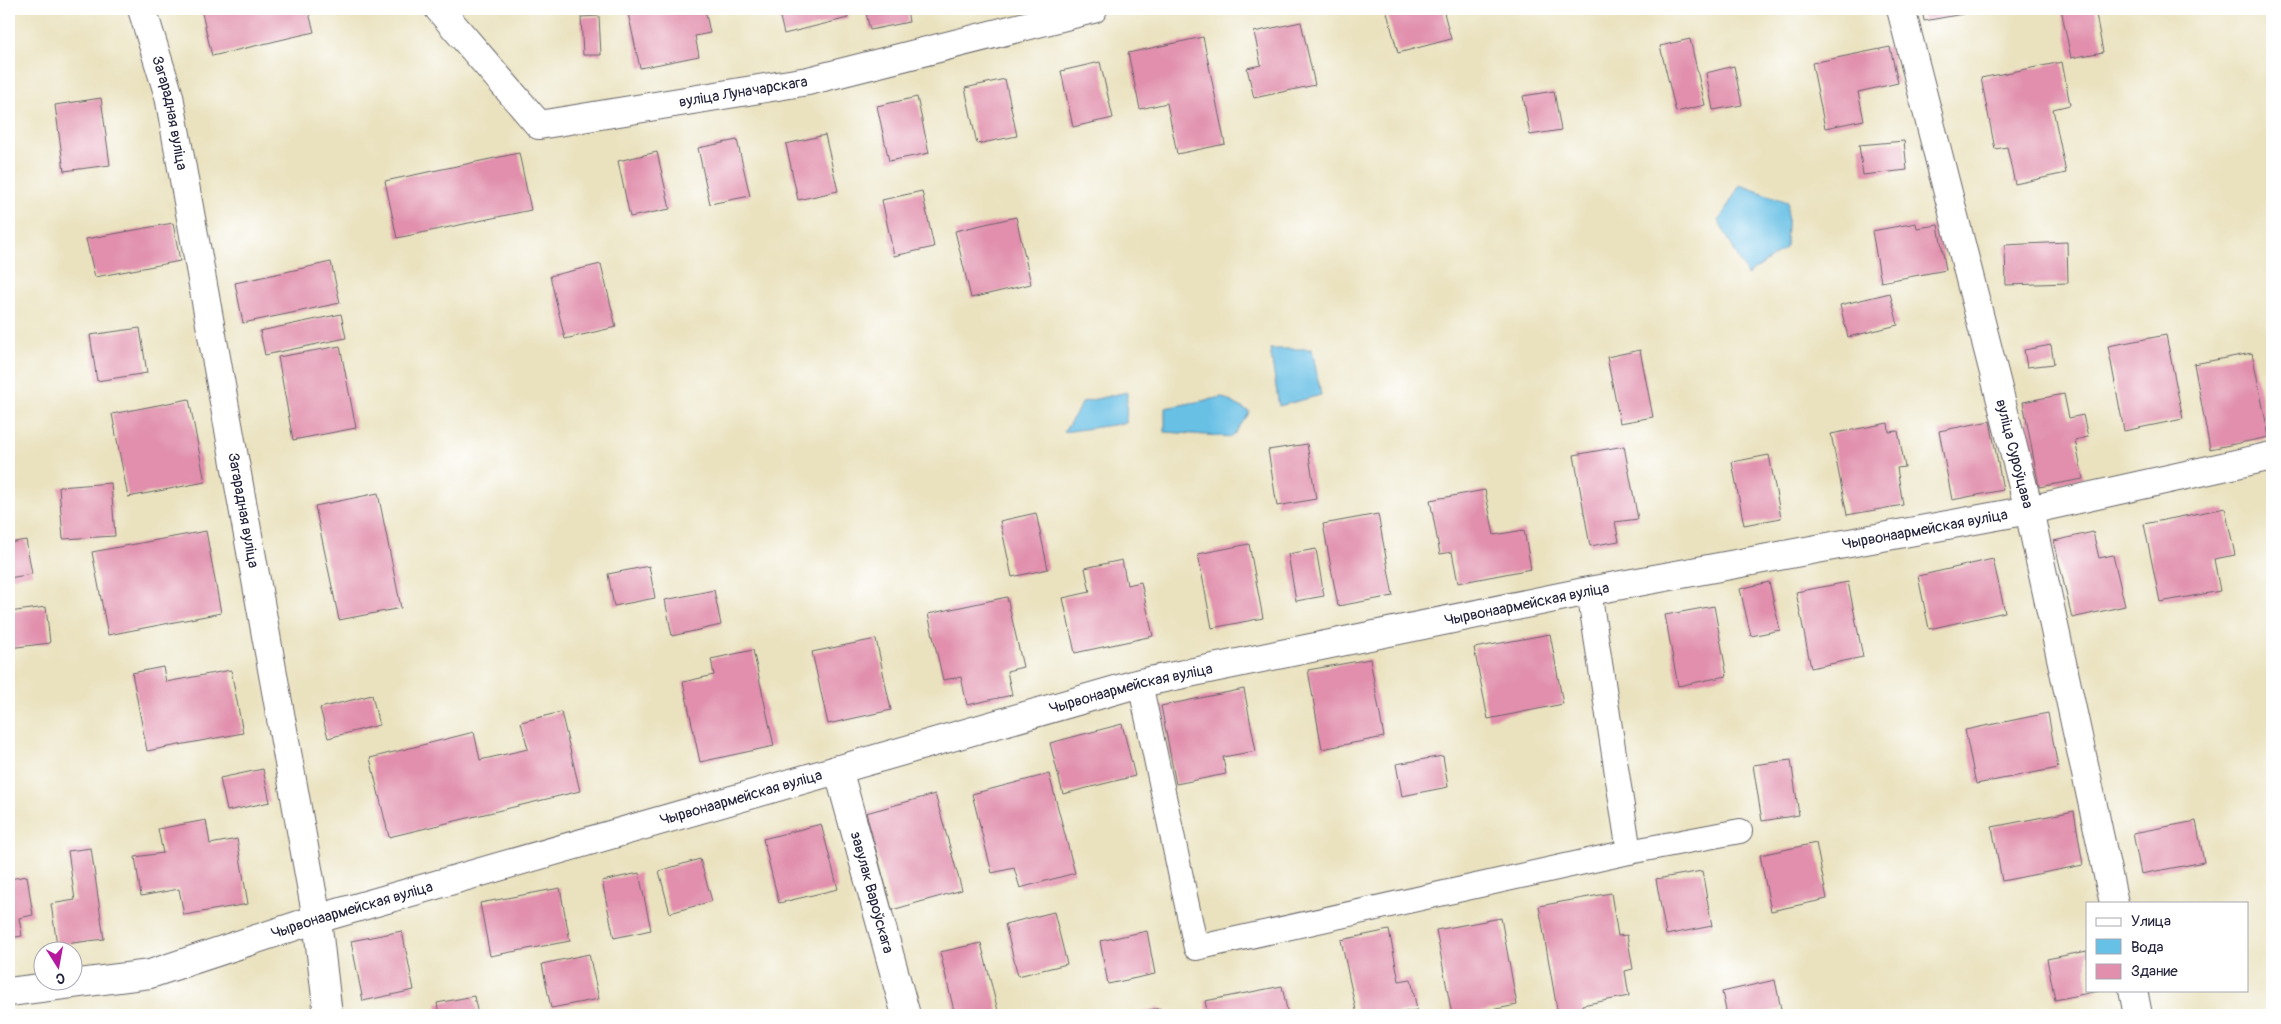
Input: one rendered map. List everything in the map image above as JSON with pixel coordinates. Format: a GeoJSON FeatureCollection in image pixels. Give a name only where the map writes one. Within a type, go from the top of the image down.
{"type":"FeatureCollection","features":[{"type":"Feature","properties":{"kind":"street","name":"Загарадная вуліца"},"geometry":{"type":"LineString","coordinates":[[142,9],[170,96],[317,919],[328,1015]]}},
{"type":"Feature","properties":{"kind":"street","name":"вуліца Луначарскага"},"geometry":{"type":"LineString","coordinates":[[438,9],[539,125],[808,81],[1093,9]]}},
{"type":"Feature","properties":{"kind":"street","name":"вуліца Суроўцава"},"geometry":{"type":"LineString","coordinates":[[1901,9],[2029,510],[2114,902]]}},
{"type":"Feature","properties":{"kind":"street","name":"Чырвонаармейская вуліца"},"geometry":{"type":"LineString","coordinates":[[9,992],[150,974],[317,919],[1140,683],[1589,591],[2029,510],[2272,456]]}},
{"type":"Feature","properties":{"kind":"street","name":"завулак Вароўскага"},"geometry":{"type":"LineString","coordinates":[[838,769],[906,1015]]}},
{"type":"Feature","properties":{"kind":"street"},"geometry":{"type":"LineString","coordinates":[[2133,992],[2138,1015]]}},
{"type":"Feature","properties":{"kind":"lane"},"geometry":{"type":"LineString","coordinates":[[1589,591],[1630,852]]}},
{"type":"Feature","properties":{"kind":"lane"},"geometry":{"type":"LineString","coordinates":[[1140,683],[1196,948],[1630,852],[1740,831]]}},
{"type":"Feature","properties":{"kind":"water"},"geometry":{"type":"Polygon","coordinates":[[[1740,185],[1788,202],[1786,248],[1747,275],[1719,221],[1740,185]]]}},
{"type":"Feature","properties":{"kind":"water"},"geometry":{"type":"Polygon","coordinates":[[[1270,349],[1312,349],[1321,395],[1279,406],[1270,349]]]}},
{"type":"Feature","properties":{"kind":"water"},"geometry":{"type":"Polygon","coordinates":[[[1127,392],[1126,423],[1064,432],[1083,402],[1127,392]]]}},
{"type":"Feature","properties":{"kind":"water"},"geometry":{"type":"Polygon","coordinates":[[[1222,397],[1250,412],[1232,437],[1165,432],[1165,408],[1222,397]]]}},
{"type":"Feature","properties":{"kind":"building"},"geometry":{"type":"Polygon","coordinates":[[[201,9],[308,9],[314,32],[212,56],[201,9]]]}},
{"type":"Feature","properties":{"kind":"building"},"geometry":{"type":"Polygon","coordinates":[[[646,9],[705,9],[710,33],[695,36],[699,56],[640,68],[628,13],[646,9]]]}},
{"type":"Feature","properties":{"kind":"building"},"geometry":{"type":"Polygon","coordinates":[[[778,9],[846,9],[848,18],[784,34],[778,9]]]}},
{"type":"Feature","properties":{"kind":"building"},"geometry":{"type":"Polygon","coordinates":[[[865,9],[907,9],[909,22],[870,30],[865,9]]]}},
{"type":"Feature","properties":{"kind":"building"},"geometry":{"type":"Polygon","coordinates":[[[1386,9],[1443,9],[1451,39],[1398,53],[1386,9]]]}},
{"type":"Feature","properties":{"kind":"building"},"geometry":{"type":"Polygon","coordinates":[[[1922,9],[1985,9],[1985,10],[1924,21],[1922,9]]]}},
{"type":"Feature","properties":{"kind":"building"},"geometry":{"type":"Polygon","coordinates":[[[2061,9],[2095,9],[2103,52],[2071,58],[2061,9]]]}},
{"type":"Feature","properties":{"kind":"building"},"geometry":{"type":"Polygon","coordinates":[[[599,16],[601,55],[583,55],[581,17],[599,16]]]}},
{"type":"Feature","properties":{"kind":"building"},"geometry":{"type":"Polygon","coordinates":[[[1301,22],[1315,85],[1254,98],[1247,68],[1261,65],[1254,32],[1301,22]]]}},
{"type":"Feature","properties":{"kind":"building"},"geometry":{"type":"Polygon","coordinates":[[[1203,37],[1225,144],[1177,154],[1167,103],[1140,109],[1128,53],[1203,37]]]}},
{"type":"Feature","properties":{"kind":"building"},"geometry":{"type":"Polygon","coordinates":[[[1690,39],[1705,105],[1676,112],[1660,46],[1690,39]]]}},
{"type":"Feature","properties":{"kind":"building"},"geometry":{"type":"Polygon","coordinates":[[[1890,47],[1898,83],[1858,92],[1864,120],[1825,128],[1812,63],[1890,47]]]}},
{"type":"Feature","properties":{"kind":"building"},"geometry":{"type":"Polygon","coordinates":[[[1100,62],[1113,118],[1073,127],[1061,71],[1100,62]]]}},
{"type":"Feature","properties":{"kind":"building"},"geometry":{"type":"Polygon","coordinates":[[[2062,62],[2070,105],[2053,109],[2066,173],[2015,184],[2007,147],[1995,149],[1981,78],[2062,62]]]}},
{"type":"Feature","properties":{"kind":"building"},"geometry":{"type":"Polygon","coordinates":[[[1734,66],[1742,105],[1713,110],[1706,73],[1734,66]]]}},
{"type":"Feature","properties":{"kind":"building"},"geometry":{"type":"Polygon","coordinates":[[[1005,79],[1017,136],[977,144],[965,88],[1005,79]]]}},
{"type":"Feature","properties":{"kind":"building"},"geometry":{"type":"Polygon","coordinates":[[[1554,91],[1561,130],[1530,135],[1523,96],[1554,91]]]}},
{"type":"Feature","properties":{"kind":"building"},"geometry":{"type":"Polygon","coordinates":[[[917,97],[929,153],[889,161],[877,106],[917,97]]]}},
{"type":"Feature","properties":{"kind":"building"},"geometry":{"type":"Polygon","coordinates":[[[101,98],[110,165],[64,171],[55,105],[101,98]]]}},
{"type":"Feature","properties":{"kind":"building"},"geometry":{"type":"Polygon","coordinates":[[[825,135],[838,191],[798,200],[786,144],[825,135]]]}},
{"type":"Feature","properties":{"kind":"building"},"geometry":{"type":"Polygon","coordinates":[[[737,140],[750,196],[710,204],[698,148],[737,140]]]}},
{"type":"Feature","properties":{"kind":"building"},"geometry":{"type":"Polygon","coordinates":[[[1904,141],[1907,170],[1863,175],[1859,145],[1904,141]]]}},
{"type":"Feature","properties":{"kind":"building"},"geometry":{"type":"Polygon","coordinates":[[[657,152],[670,209],[630,217],[618,161],[657,152]]]}},
{"type":"Feature","properties":{"kind":"building"},"geometry":{"type":"Polygon","coordinates":[[[519,153],[531,210],[397,238],[385,181],[519,153]]]}},
{"type":"Feature","properties":{"kind":"building"},"geometry":{"type":"Polygon","coordinates":[[[922,191],[934,247],[894,256],[882,200],[922,191]]]}},
{"type":"Feature","properties":{"kind":"building"},"geometry":{"type":"Polygon","coordinates":[[[1016,217],[1031,284],[971,298],[955,231],[1016,217]]]}},
{"type":"Feature","properties":{"kind":"building"},"geometry":{"type":"Polygon","coordinates":[[[173,223],[180,261],[95,277],[86,239],[173,223]]]}},
{"type":"Feature","properties":{"kind":"building"},"geometry":{"type":"Polygon","coordinates":[[[1916,223],[1917,228],[1938,225],[1946,270],[1881,282],[1872,231],[1916,223]]]}},
{"type":"Feature","properties":{"kind":"building"},"geometry":{"type":"Polygon","coordinates":[[[2067,242],[2068,283],[2006,285],[2005,245],[2067,242]]]}},
{"type":"Feature","properties":{"kind":"building"},"geometry":{"type":"Polygon","coordinates":[[[331,262],[340,303],[243,323],[235,283],[331,262]]]}},
{"type":"Feature","properties":{"kind":"building"},"geometry":{"type":"Polygon","coordinates":[[[601,264],[616,327],[565,339],[550,276],[601,264]]]}},
{"type":"Feature","properties":{"kind":"building"},"geometry":{"type":"Polygon","coordinates":[[[1890,293],[1898,325],[1848,337],[1840,305],[1890,293]]]}},
{"type":"Feature","properties":{"kind":"building"},"geometry":{"type":"Polygon","coordinates":[[[341,314],[346,338],[265,355],[260,331],[341,314]]]}},
{"type":"Feature","properties":{"kind":"building"},"geometry":{"type":"Polygon","coordinates":[[[140,328],[147,373],[97,381],[90,335],[140,328]]]}},
{"type":"Feature","properties":{"kind":"building"},"geometry":{"type":"Polygon","coordinates":[[[2166,335],[2183,419],[2124,431],[2108,346],[2166,335]]]}},
{"type":"Feature","properties":{"kind":"building"},"geometry":{"type":"Polygon","coordinates":[[[2051,345],[2054,364],[2027,367],[2024,350],[2051,345]]]}},
{"type":"Feature","properties":{"kind":"building"},"geometry":{"type":"Polygon","coordinates":[[[340,346],[356,428],[293,440],[278,357],[340,346]]]}},
{"type":"Feature","properties":{"kind":"building"},"geometry":{"type":"Polygon","coordinates":[[[1640,350],[1653,417],[1620,423],[1607,357],[1640,350]]]}},
{"type":"Feature","properties":{"kind":"building"},"geometry":{"type":"Polygon","coordinates":[[[2252,353],[2269,437],[2210,449],[2194,364],[2252,353]]]}},
{"type":"Feature","properties":{"kind":"building"},"geometry":{"type":"Polygon","coordinates":[[[2064,394],[2069,418],[2083,415],[2088,437],[2075,440],[2083,479],[2039,487],[2023,402],[2064,394]]]}},
{"type":"Feature","properties":{"kind":"building"},"geometry":{"type":"Polygon","coordinates":[[[189,399],[205,482],[128,497],[112,414],[189,399]]]}},
{"type":"Feature","properties":{"kind":"building"},"geometry":{"type":"Polygon","coordinates":[[[1990,421],[2003,490],[1952,500],[1939,431],[1990,421]]]}},
{"type":"Feature","properties":{"kind":"building"},"geometry":{"type":"Polygon","coordinates":[[[1888,423],[1889,432],[1898,431],[1905,467],[1897,468],[1903,505],[1847,515],[1831,434],[1888,423]]]}},
{"type":"Feature","properties":{"kind":"building"},"geometry":{"type":"Polygon","coordinates":[[[1307,444],[1316,499],[1277,506],[1268,450],[1307,444]]]}},
{"type":"Feature","properties":{"kind":"building"},"geometry":{"type":"Polygon","coordinates":[[[1624,446],[1638,519],[1615,522],[1619,541],[1590,546],[1574,455],[1624,446]]]}},
{"type":"Feature","properties":{"kind":"building"},"geometry":{"type":"Polygon","coordinates":[[[1769,455],[1781,518],[1744,525],[1732,462],[1769,455]]]}},
{"type":"Feature","properties":{"kind":"building"},"geometry":{"type":"Polygon","coordinates":[[[111,483],[115,536],[63,539],[59,487],[111,483]]]}},
{"type":"Feature","properties":{"kind":"building"},"geometry":{"type":"Polygon","coordinates":[[[1485,490],[1494,535],[1524,530],[1531,569],[1458,583],[1452,552],[1440,554],[1430,500],[1485,490]]]}},
{"type":"Feature","properties":{"kind":"building"},"geometry":{"type":"Polygon","coordinates":[[[378,493],[401,608],[339,620],[315,506],[378,493]]]}},
{"type":"Feature","properties":{"kind":"building"},"geometry":{"type":"Polygon","coordinates":[[[2225,508],[2235,555],[2214,559],[2220,591],[2160,602],[2144,524],[2225,508]]]}},
{"type":"Feature","properties":{"kind":"building"},"geometry":{"type":"Polygon","coordinates":[[[1036,513],[1048,569],[1012,577],[1000,521],[1036,513]]]}},
{"type":"Feature","properties":{"kind":"building"},"geometry":{"type":"Polygon","coordinates":[[[1378,514],[1393,596],[1338,606],[1323,524],[1378,514]]]}},
{"type":"Feature","properties":{"kind":"building"},"geometry":{"type":"Polygon","coordinates":[[[206,531],[221,613],[108,635],[92,552],[206,531]]]}},
{"type":"Feature","properties":{"kind":"building"},"geometry":{"type":"Polygon","coordinates":[[[2093,532],[2099,558],[2113,555],[2125,606],[2072,618],[2054,541],[2093,532]]]}},
{"type":"Feature","properties":{"kind":"building"},"geometry":{"type":"Polygon","coordinates":[[[26,540],[32,574],[9,578],[9,543],[26,540]]]}},
{"type":"Feature","properties":{"kind":"building"},"geometry":{"type":"Polygon","coordinates":[[[1249,544],[1263,618],[1212,628],[1198,554],[1249,544]]]}},
{"type":"Feature","properties":{"kind":"building"},"geometry":{"type":"Polygon","coordinates":[[[1316,549],[1324,596],[1296,601],[1288,554],[1316,549]]]}},
{"type":"Feature","properties":{"kind":"building"},"geometry":{"type":"Polygon","coordinates":[[[1993,559],[2005,612],[1929,629],[1918,576],[1993,559]]]}},
{"type":"Feature","properties":{"kind":"building"},"geometry":{"type":"Polygon","coordinates":[[[1122,560],[1127,585],[1141,582],[1153,636],[1075,653],[1063,598],[1090,592],[1085,568],[1122,560]]]}},
{"type":"Feature","properties":{"kind":"building"},"geometry":{"type":"Polygon","coordinates":[[[649,566],[655,598],[614,606],[608,574],[649,566]]]}},
{"type":"Feature","properties":{"kind":"building"},"geometry":{"type":"Polygon","coordinates":[[[1769,582],[1780,630],[1751,636],[1740,589],[1769,582]]]}},
{"type":"Feature","properties":{"kind":"building"},"geometry":{"type":"Polygon","coordinates":[[[1848,582],[1863,657],[1811,668],[1796,592],[1848,582]]]}},
{"type":"Feature","properties":{"kind":"building"},"geometry":{"type":"Polygon","coordinates":[[[714,590],[721,625],[672,636],[665,600],[714,590]]]}},
{"type":"Feature","properties":{"kind":"building"},"geometry":{"type":"Polygon","coordinates":[[[1007,597],[1023,667],[1007,671],[1012,695],[967,705],[961,677],[943,680],[928,614],[1007,597]]]}},
{"type":"Feature","properties":{"kind":"building"},"geometry":{"type":"Polygon","coordinates":[[[1714,606],[1727,676],[1678,686],[1665,615],[1714,606]]]}},
{"type":"Feature","properties":{"kind":"building"},"geometry":{"type":"Polygon","coordinates":[[[46,607],[50,643],[9,648],[9,612],[46,607]]]}},
{"type":"Feature","properties":{"kind":"building"},"geometry":{"type":"Polygon","coordinates":[[[1550,634],[1563,704],[1488,719],[1474,648],[1550,634]]]}},
{"type":"Feature","properties":{"kind":"building"},"geometry":{"type":"Polygon","coordinates":[[[876,639],[891,710],[828,724],[812,652],[876,639]]]}},
{"type":"Feature","properties":{"kind":"building"},"geometry":{"type":"Polygon","coordinates":[[[753,650],[774,746],[700,762],[683,682],[714,675],[711,659],[753,650]]]}},
{"type":"Feature","properties":{"kind":"building"},"geometry":{"type":"Polygon","coordinates":[[[1370,659],[1384,737],[1322,749],[1308,670],[1370,659]]]}},
{"type":"Feature","properties":{"kind":"building"},"geometry":{"type":"Polygon","coordinates":[[[163,667],[166,682],[231,670],[243,733],[147,751],[132,673],[163,667]]]}},
{"type":"Feature","properties":{"kind":"building"},"geometry":{"type":"Polygon","coordinates":[[[1244,689],[1256,751],[1223,757],[1226,774],[1176,784],[1161,706],[1244,689]]]}},
{"type":"Feature","properties":{"kind":"building"},"geometry":{"type":"Polygon","coordinates":[[[372,695],[379,725],[328,738],[320,708],[372,695]]]}},
{"type":"Feature","properties":{"kind":"building"},"geometry":{"type":"Polygon","coordinates":[[[561,712],[580,791],[389,837],[370,758],[474,732],[480,760],[528,749],[521,722],[561,712]]]}},
{"type":"Feature","properties":{"kind":"building"},"geometry":{"type":"Polygon","coordinates":[[[2048,713],[2058,768],[1976,784],[1965,730],[2048,713]]]}},
{"type":"Feature","properties":{"kind":"building"},"geometry":{"type":"Polygon","coordinates":[[[1122,724],[1135,776],[1063,794],[1050,743],[1122,724]]]}},
{"type":"Feature","properties":{"kind":"building"},"geometry":{"type":"Polygon","coordinates":[[[1443,756],[1448,787],[1402,796],[1396,764],[1443,756]]]}},
{"type":"Feature","properties":{"kind":"building"},"geometry":{"type":"Polygon","coordinates":[[[1791,760],[1799,815],[1762,821],[1753,765],[1791,760]]]}},
{"type":"Feature","properties":{"kind":"building"},"geometry":{"type":"Polygon","coordinates":[[[263,769],[270,802],[227,811],[220,778],[263,769]]]}},
{"type":"Feature","properties":{"kind":"building"},"geometry":{"type":"Polygon","coordinates":[[[1049,774],[1075,873],[1020,888],[1014,868],[992,873],[972,794],[1049,774]]]}},
{"type":"Feature","properties":{"kind":"building"},"geometry":{"type":"Polygon","coordinates":[[[935,794],[962,890],[892,910],[866,813],[935,794]]]}},
{"type":"Feature","properties":{"kind":"building"},"geometry":{"type":"Polygon","coordinates":[[[2074,811],[2083,865],[2002,881],[1992,827],[2074,811]]]}},
{"type":"Feature","properties":{"kind":"building"},"geometry":{"type":"Polygon","coordinates":[[[206,820],[210,844],[237,839],[248,904],[184,915],[179,889],[141,896],[135,857],[163,853],[158,829],[206,820]]]}},
{"type":"Feature","properties":{"kind":"building"},"geometry":{"type":"Polygon","coordinates":[[[2196,821],[2204,862],[2141,874],[2133,833],[2196,821]]]}},
{"type":"Feature","properties":{"kind":"building"},"geometry":{"type":"Polygon","coordinates":[[[821,824],[838,889],[779,903],[763,839],[821,824]]]}},
{"type":"Feature","properties":{"kind":"building"},"geometry":{"type":"Polygon","coordinates":[[[1816,843],[1827,899],[1771,911],[1760,855],[1816,843]]]}},
{"type":"Feature","properties":{"kind":"building"},"geometry":{"type":"Polygon","coordinates":[[[91,848],[104,939],[80,942],[57,942],[51,904],[75,900],[68,851],[91,848]]]}},
{"type":"Feature","properties":{"kind":"building"},"geometry":{"type":"Polygon","coordinates":[[[700,859],[712,901],[670,913],[659,871],[700,859]]]}},
{"type":"Feature","properties":{"kind":"building"},"geometry":{"type":"Polygon","coordinates":[[[1702,871],[1712,926],[1666,935],[1656,879],[1702,871]]]}},
{"type":"Feature","properties":{"kind":"building"},"geometry":{"type":"Polygon","coordinates":[[[639,873],[651,930],[614,938],[602,881],[639,873]]]}},
{"type":"Feature","properties":{"kind":"building"},"geometry":{"type":"Polygon","coordinates":[[[27,876],[33,915],[19,918],[22,936],[9,938],[9,879],[27,876]]]}},
{"type":"Feature","properties":{"kind":"building"},"geometry":{"type":"Polygon","coordinates":[[[560,888],[570,941],[490,956],[480,903],[560,888]]]}},
{"type":"Feature","properties":{"kind":"building"},"geometry":{"type":"Polygon","coordinates":[[[1611,893],[1618,936],[1627,935],[1633,969],[1625,971],[1629,996],[1582,1005],[1584,1015],[1558,1015],[1539,906],[1611,893]]]}},
{"type":"Feature","properties":{"kind":"building"},"geometry":{"type":"Polygon","coordinates":[[[1054,912],[1067,964],[1018,976],[1005,924],[1054,912]]]}},
{"type":"Feature","properties":{"kind":"building"},"geometry":{"type":"Polygon","coordinates":[[[1501,918],[1517,1005],[1464,1015],[1452,1015],[1436,930],[1501,918]]]}},
{"type":"Feature","properties":{"kind":"building"},"geometry":{"type":"Polygon","coordinates":[[[1389,930],[1399,981],[1411,979],[1417,1010],[1388,1015],[1357,1015],[1341,940],[1389,930]]]}},
{"type":"Feature","properties":{"kind":"building"},"geometry":{"type":"Polygon","coordinates":[[[402,931],[414,990],[363,1001],[351,941],[402,931]]]}},
{"type":"Feature","properties":{"kind":"building"},"geometry":{"type":"Polygon","coordinates":[[[1147,931],[1155,974],[1108,984],[1100,941],[1147,931]]]}},
{"type":"Feature","properties":{"kind":"building"},"geometry":{"type":"Polygon","coordinates":[[[981,943],[999,1015],[955,1015],[940,952],[981,943]]]}},
{"type":"Feature","properties":{"kind":"building"},"geometry":{"type":"Polygon","coordinates":[[[2086,951],[2086,992],[2093,992],[2055,1000],[2047,959],[2086,951]]]}},
{"type":"Feature","properties":{"kind":"building"},"geometry":{"type":"Polygon","coordinates":[[[589,954],[599,999],[551,1008],[542,964],[589,954]]]}},
{"type":"Feature","properties":{"kind":"building"},"geometry":{"type":"Polygon","coordinates":[[[1775,980],[1781,1009],[1755,1015],[1727,1015],[1722,992],[1775,980]]]}},
{"type":"Feature","properties":{"kind":"building"},"geometry":{"type":"Polygon","coordinates":[[[1282,986],[1288,1015],[1208,1015],[1205,1001],[1282,986]]]}},
{"type":"Feature","properties":{"kind":"building"},"geometry":{"type":"Polygon","coordinates":[[[474,996],[478,1015],[439,1015],[437,1003],[474,996]]]}},
{"type":"Feature","properties":{"kind":"building"},"geometry":{"type":"Polygon","coordinates":[[[1160,1008],[1162,1015],[1131,1014],[1160,1008]]]}}]}
